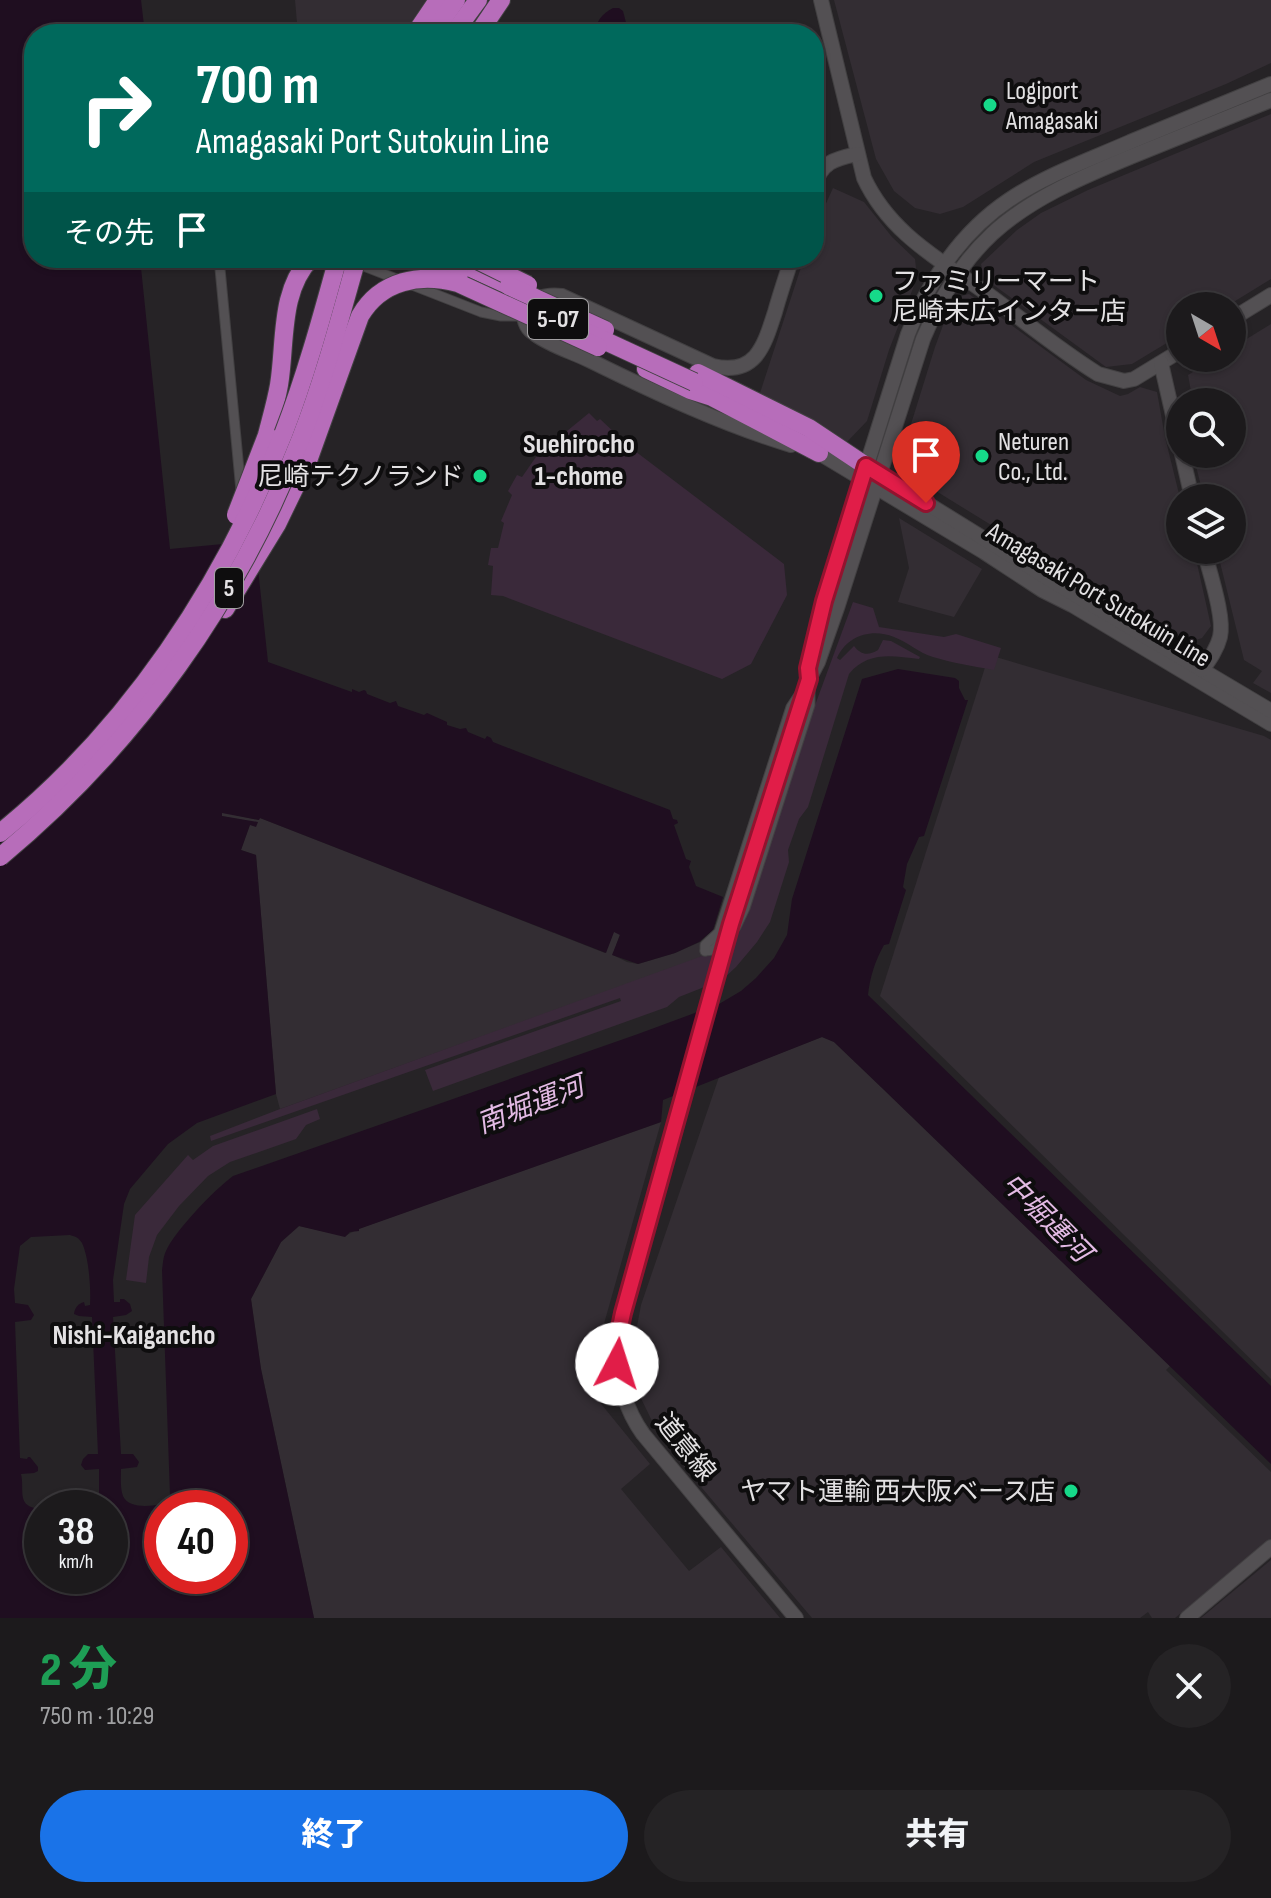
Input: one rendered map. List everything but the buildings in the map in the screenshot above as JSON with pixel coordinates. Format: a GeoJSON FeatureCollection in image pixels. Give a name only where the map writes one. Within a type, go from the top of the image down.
{"type":"FeatureCollection","features":[{"type":"Feature","properties":{"kind":"highway"},"geometry":{"type":"LineString","coordinates":[[422,24],[438,0]]}},
{"type":"Feature","properties":{"kind":"highway"},"geometry":{"type":"LineString","coordinates":[[439,24],[456,0]]}},
{"type":"Feature","properties":{"kind":"highway"},"geometry":{"type":"LineString","coordinates":[[460,24],[478,0]]}},
{"type":"Feature","properties":{"kind":"highway"},"geometry":{"type":"LineString","coordinates":[[485,24],[501,0]]}},
{"type":"Feature","properties":{"kind":"highway"},"geometry":{"type":"LineString","coordinates":[[173,643],[223,545],[267,435],[278,389],[289,295],[302,268]]}},
{"type":"Feature","properties":{"kind":"highway","name":"5"},"geometry":{"type":"LineString","coordinates":[[0,833],[38,800],[121,711],[173,643],[217,574],[270,465],[307,367],[338,268]]}},
{"type":"Feature","properties":{"kind":"highway","name":"5"},"geometry":{"type":"LineString","coordinates":[[0,857],[74,790],[143,714],[210,620],[270,511],[313,405],[354,268]]}},
{"type":"Feature","properties":{"kind":"highway","name":"5-07"},"geometry":{"type":"LineString","coordinates":[[444,268],[694,382]]}},
{"type":"Feature","properties":{"kind":"highway","name":"5-07"},"geometry":{"type":"LineString","coordinates":[[471,268],[609,332]]}},
{"type":"Feature","properties":{"kind":"highway","name":"5-07"},"geometry":{"type":"LineString","coordinates":[[494,268],[694,382],[712,397],[819,453]]}},
{"type":"Feature","properties":{"kind":"highway","name":"5-07"},"geometry":{"type":"LineString","coordinates":[[143,714],[193,657],[277,524],[309,458],[356,323],[368,303],[397,283],[431,278],[458,283],[809,428],[871,476]]}},
{"type":"Feature","properties":{"kind":"street"},"geometry":{"type":"LineString","coordinates":[[821,0],[857,154],[868,186],[891,220],[914,241],[1098,374],[1124,381],[1134,379],[1166,360]]}},
{"type":"Feature","properties":{"kind":"street"},"geometry":{"type":"LineString","coordinates":[[951,268],[956,249],[983,221],[1035,184],[1271,84]]}},
{"type":"Feature","properties":{"kind":"street"},"geometry":{"type":"LineString","coordinates":[[951,268],[1040,198],[1271,100]]}},
{"type":"Feature","properties":{"kind":"street"},"geometry":{"type":"LineString","coordinates":[[824,167],[832,160],[857,154]]}},
{"type":"Feature","properties":{"kind":"street"},"geometry":{"type":"LineString","coordinates":[[220,268],[245,531]]}},
{"type":"Feature","properties":{"kind":"street"},"geometry":{"type":"LineString","coordinates":[[367,268],[481,312],[523,316]]}},
{"type":"Feature","properties":{"kind":"street"},"geometry":{"type":"LineString","coordinates":[[789,268],[761,350],[744,365],[734,368],[713,366],[562,296],[533,300],[524,308],[523,316],[534,334],[644,387],[766,437],[819,453],[871,476]]}},
{"type":"Feature","properties":{"kind":"street","name":"道意線"},"geometry":{"type":"LineString","coordinates":[[796,1618],[643,1434],[630,1414],[617,1364],[619,1332],[731,924],[809,679],[808,668],[824,601],[871,476],[916,315],[931,285],[951,268]]}},
{"type":"Feature","properties":{"kind":"street"},"geometry":{"type":"LineString","coordinates":[[1246,310],[1271,295]]}},
{"type":"Feature","properties":{"kind":"street"},"geometry":{"type":"LineString","coordinates":[[1161,363],[1167,388]]}},
{"type":"Feature","properties":{"kind":"street","name":"Amagasaki Port Sutokuin Line"},"geometry":{"type":"LineString","coordinates":[[871,476],[1271,711]]}},
{"type":"Feature","properties":{"kind":"street","name":"Amagasaki Port Sutokuin Line"},"geometry":{"type":"LineString","coordinates":[[871,476],[1042,590],[1271,724]]}},
{"type":"Feature","properties":{"kind":"street"},"geometry":{"type":"LineString","coordinates":[[1202,670],[1216,648],[1221,631],[1207,564]]}},
{"type":"Feature","properties":{"kind":"street"},"geometry":{"type":"LineString","coordinates":[[809,679],[810,705],[745,908],[735,928],[713,950],[705,951],[705,945],[719,932],[791,707],[809,679]]}},
{"type":"Feature","properties":{"kind":"street"},"geometry":{"type":"LineString","coordinates":[[1187,1618],[1271,1547]]}},
{"type":"Feature","properties":{"kind":"shaded area"},"geometry":{"type":"Polygon","coordinates":[[[295,0],[426,0],[410,24],[297,24],[295,0]]]}},
{"type":"Feature","properties":{"kind":"shaded area","name":"Logiport Amagasaki"},"geometry":{"type":"Polygon","coordinates":[[[834,0],[1271,0],[1271,63],[1034,162],[963,207],[940,214],[915,208],[894,191],[876,159],[834,0]]]}},
{"type":"Feature","properties":{"kind":"shaded area"},"geometry":{"type":"Polygon","coordinates":[[[1271,114],[1271,279],[1246,294],[1166,292],[1166,343],[1132,364],[1106,367],[984,278],[981,264],[1017,230],[1041,213],[1088,190],[1271,114]]]}},
{"type":"Feature","properties":{"kind":"shaded area"},"geometry":{"type":"Polygon","coordinates":[[[833,188],[864,202],[892,237],[915,259],[917,278],[889,350],[867,421],[846,443],[760,393],[801,268],[824,268],[824,208],[833,188]]]}},
{"type":"Feature","properties":{"kind":"shaded area"},"geometry":{"type":"Polygon","coordinates":[[[969,294],[1086,380],[1120,396],[1140,387],[1157,392],[1166,441],[1166,468],[1173,468],[1177,484],[1166,484],[1166,564],[1197,564],[1211,626],[1202,638],[1187,643],[910,475],[902,453],[935,347],[957,297],[969,294]]]}},
{"type":"Feature","properties":{"kind":"shaded area"},"geometry":{"type":"Polygon","coordinates":[[[1271,324],[1271,693],[1253,683],[1262,671],[1244,660],[1220,564],[1246,564],[1246,484],[1200,484],[1196,468],[1246,468],[1246,388],[1190,388],[1188,375],[1193,372],[1246,372],[1246,339],[1271,324]]]}},
{"type":"Feature","properties":{"kind":"shaded area"},"geometry":{"type":"Polygon","coordinates":[[[589,413],[784,564],[787,595],[751,664],[722,679],[503,596],[491,595],[493,566],[488,565],[491,548],[498,548],[504,523],[501,521],[512,495],[508,491],[517,475],[522,477],[538,454],[541,457],[589,413]]]}},
{"type":"Feature","properties":{"kind":"shaded area"},"geometry":{"type":"Polygon","coordinates":[[[899,518],[982,569],[954,617],[898,602],[909,568],[899,518]]]}},
{"type":"Feature","properties":{"kind":"shaded area"},"geometry":{"type":"Polygon","coordinates":[[[853,602],[873,608],[879,627],[944,637],[956,634],[1001,648],[994,670],[933,657],[885,634],[861,636],[841,650],[837,658],[840,660],[854,646],[865,654],[878,650],[883,640],[891,641],[920,657],[872,658],[849,674],[808,807],[799,819],[788,850],[789,862],[770,922],[757,942],[722,980],[679,997],[667,1007],[433,1091],[425,1070],[621,1001],[620,998],[211,1141],[210,1136],[280,1109],[716,951],[750,907],[814,708],[853,602]]]}},
{"type":"Feature","properties":{"kind":"shaded area"},"geometry":{"type":"Polygon","coordinates":[[[989,655],[1271,740],[1271,1379],[880,996],[989,655]]]}},
{"type":"Feature","properties":{"kind":"shaded area"},"geometry":{"type":"Polygon","coordinates":[[[222,812],[260,818],[605,953],[614,931],[620,934],[613,955],[627,962],[638,964],[700,942],[705,956],[280,1109],[276,1094],[256,855],[241,850],[250,824],[258,823],[221,816],[222,812]]]}},
{"type":"Feature","properties":{"kind":"shaded area"},"geometry":{"type":"Polygon","coordinates":[[[822,1037],[834,1042],[1170,1366],[1166,1370],[1271,1472],[1271,1539],[1175,1618],[1152,1618],[1148,1612],[1140,1618],[812,1618],[680,1462],[651,1419],[635,1386],[633,1348],[641,1305],[719,1077],[822,1037]]]}},
{"type":"Feature","properties":{"kind":"shaded area"},"geometry":{"type":"Polygon","coordinates":[[[317,1109],[320,1119],[306,1125],[296,1139],[230,1162],[208,1176],[157,1235],[149,1257],[146,1283],[126,1280],[135,1215],[188,1155],[193,1160],[213,1146],[317,1109]]]}},
{"type":"Feature","properties":{"kind":"shaded area"},"geometry":{"type":"Polygon","coordinates":[[[661,1122],[598,1345],[589,1389],[650,1464],[621,1489],[689,1571],[721,1547],[780,1618],[314,1618],[261,1369],[251,1299],[281,1242],[299,1226],[345,1236],[661,1122]]]}},
{"type":"Feature","properties":{"kind":"shaded area"},"geometry":{"type":"Polygon","coordinates":[[[1271,1560],[1271,1618],[1201,1618],[1271,1560]]]}},
{"type":"Feature","properties":{"kind":"water"},"geometry":{"type":"Polygon","coordinates":[[[0,0],[141,0],[144,24],[24,24],[24,268],[141,268],[170,549],[255,541],[268,662],[352,692],[352,689],[359,692],[364,690],[390,703],[396,701],[398,706],[424,715],[427,713],[447,722],[447,725],[466,728],[468,732],[485,739],[487,736],[493,742],[670,810],[673,819],[677,820],[678,823],[674,825],[686,859],[691,861],[689,867],[696,886],[723,897],[713,930],[699,942],[638,964],[612,955],[620,935],[614,932],[606,953],[260,818],[222,813],[222,816],[258,822],[256,827],[250,825],[241,850],[256,855],[276,1094],[197,1123],[168,1144],[130,1189],[124,1204],[113,1280],[114,1302],[124,1299],[132,1311],[113,1317],[121,1454],[133,1454],[139,1462],[137,1467],[121,1469],[121,1490],[99,1490],[99,1469],[85,1470],[81,1465],[88,1454],[98,1454],[92,1317],[74,1314],[80,1304],[90,1305],[89,1274],[82,1243],[70,1235],[31,1237],[20,1246],[15,1303],[28,1305],[34,1315],[31,1320],[15,1322],[20,1458],[30,1457],[38,1467],[34,1473],[21,1474],[24,1594],[128,1594],[128,1502],[144,1506],[144,1594],[248,1594],[248,1490],[170,1490],[162,1270],[164,1256],[178,1233],[233,1176],[638,1034],[719,1004],[741,991],[774,958],[787,935],[792,899],[862,679],[898,669],[955,678],[959,681],[965,700],[968,700],[924,836],[919,837],[907,864],[903,887],[906,890],[889,944],[884,945],[876,963],[868,995],[1271,1386],[1271,1464],[834,1042],[822,1037],[663,1100],[661,1122],[350,1232],[345,1237],[299,1226],[281,1242],[251,1299],[261,1369],[314,1618],[0,1618],[0,0]]]}},
{"type":"Feature","properties":{"kind":"water"},"geometry":{"type":"Polygon","coordinates":[[[619,8],[626,24],[597,24],[606,13],[619,8]]]}},
{"type":"Feature","properties":{"kind":"place","name":"Logiport Amagasaki"},"geometry":{"type":"Point","coordinates":[990,105]}},
{"type":"Feature","properties":{"kind":"place","name":"ファミリーマート 尼崎末広インター店"},"geometry":{"type":"Point","coordinates":[876,296]}},
{"type":"Feature","properties":{"kind":"place","name":"Neturen Co., Ltd."},"geometry":{"type":"Point","coordinates":[982,456]}},
{"type":"Feature","properties":{"kind":"place","name":"尼崎テクノランド"},"geometry":{"type":"Point","coordinates":[480,476]}},
{"type":"Feature","properties":{"kind":"place","name":"ヤマト運輸 西大阪ベース店"},"geometry":{"type":"Point","coordinates":[1071,1491]}},
{"type":"Feature","properties":{"kind":"district","name":"Suehirocho 1-chome"},"geometry":{"type":"Point","coordinates":[579,459]}},
{"type":"Feature","properties":{"kind":"district","name":"Nishi-Kaigancho"},"geometry":{"type":"Point","coordinates":[134,1334]}},
{"type":"Feature","properties":{"kind":"route"},"geometry":{"type":"LineString","coordinates":[[617,1364],[623,1313],[731,924],[809,679],[808,668],[824,601],[866,466],[926,503]]}},
{"type":"Feature","properties":{"kind":"water label","name":"南堀運河"},"geometry":{"type":"Point","coordinates":[530,1104]}},
{"type":"Feature","properties":{"kind":"water label","name":"中堀運河"},"geometry":{"type":"Point","coordinates":[1047,1217]}}]}
